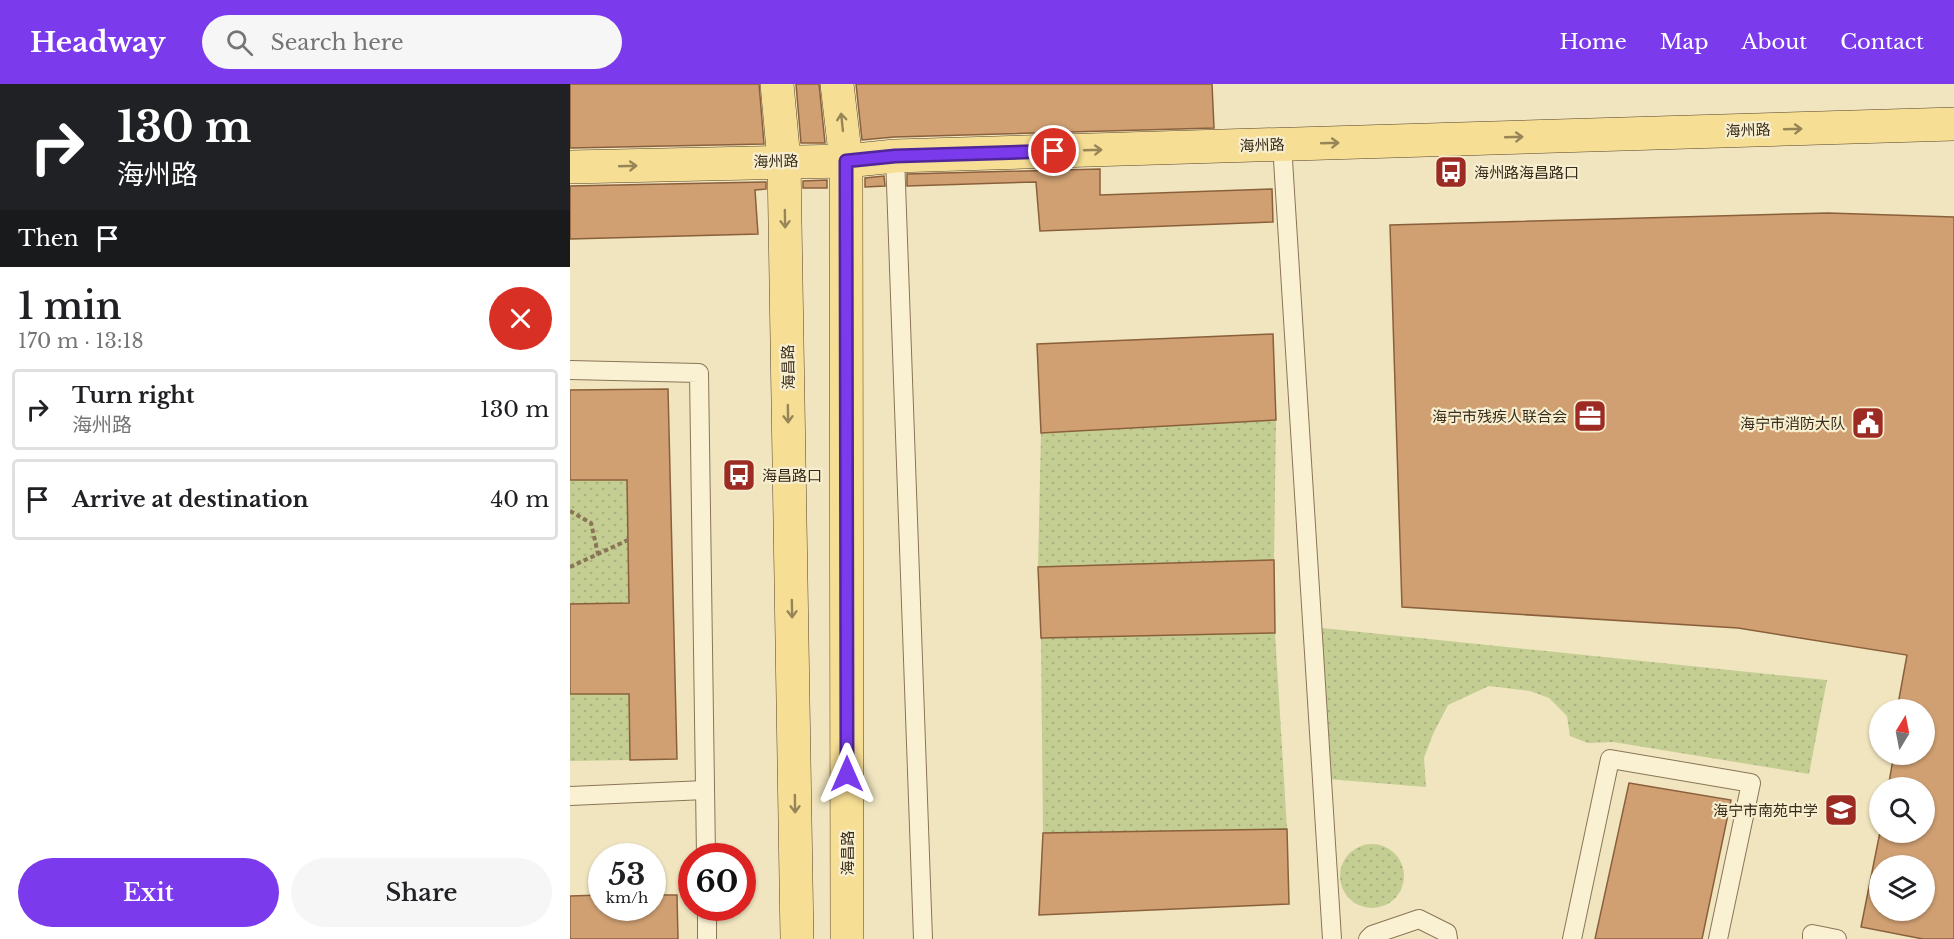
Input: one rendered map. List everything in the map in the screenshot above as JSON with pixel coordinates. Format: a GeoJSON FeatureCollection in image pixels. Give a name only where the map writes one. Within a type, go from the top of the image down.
{"type":"FeatureCollection","features":[{"type":"Feature","properties":{"kind":"main road","name":"海昌路"},"geometry":{"type":"LineString","coordinates":[[777,84],[784,161],[797,939]]}},
{"type":"Feature","properties":{"kind":"main road","name":"海昌路"},"geometry":{"type":"LineString","coordinates":[[837,84],[846,161],[847,939]]}},
{"type":"Feature","properties":{"kind":"main road","name":"海州路"},"geometry":{"type":"LineString","coordinates":[[570,167],[846,161],[895,156],[1954,124]]}},
{"type":"Feature","properties":{"kind":"lane"},"geometry":{"type":"LineString","coordinates":[[1282,144],[1332,939]]}},
{"type":"Feature","properties":{"kind":"lane"},"geometry":{"type":"LineString","coordinates":[[895,156],[923,939]]}},
{"type":"Feature","properties":{"kind":"lane"},"geometry":{"type":"LineString","coordinates":[[570,370],[699,373],[706,843]]}},
{"type":"Feature","properties":{"kind":"lane"},"geometry":{"type":"LineString","coordinates":[[1572,939],[1610,759],[1751,783],[1718,939]]}},
{"type":"Feature","properties":{"kind":"lane"},"geometry":{"type":"LineString","coordinates":[[570,796],[705,790]]}},
{"type":"Feature","properties":{"kind":"lane"},"geometry":{"type":"LineString","coordinates":[[1368,939],[1372,934],[1419,919],[1447,933],[1448,939]]}},
{"type":"Feature","properties":{"kind":"lane"},"geometry":{"type":"LineString","coordinates":[[707,921],[707,939]]}},
{"type":"Feature","properties":{"kind":"lane"},"geometry":{"type":"LineString","coordinates":[[1812,939],[1812,934],[1837,939]]}},
{"type":"Feature","properties":{"kind":"path"},"geometry":{"type":"LineString","coordinates":[[570,511],[591,523],[598,554]]}},
{"type":"Feature","properties":{"kind":"path"},"geometry":{"type":"LineString","coordinates":[[570,567],[628,540]]}},
{"type":"Feature","properties":{"kind":"green space"},"geometry":{"type":"Polygon","coordinates":[[[1276,420],[1274,560],[1038,567],[1041,433],[1276,420]]]}},
{"type":"Feature","properties":{"kind":"green space"},"geometry":{"type":"Polygon","coordinates":[[[570,480],[627,480],[629,603],[570,604],[570,480]]]}},
{"type":"Feature","properties":{"kind":"green space"},"geometry":{"type":"Polygon","coordinates":[[[1322,628],[1827,680],[1809,774],[1613,742],[1588,743],[1570,736],[1567,716],[1549,698],[1530,691],[1489,686],[1448,705],[1424,758],[1426,787],[1327,779],[1322,628]]]}},
{"type":"Feature","properties":{"kind":"green space"},"geometry":{"type":"Polygon","coordinates":[[[1275,633],[1287,829],[1043,833],[1041,638],[1275,633]]]}},
{"type":"Feature","properties":{"kind":"green space"},"geometry":{"type":"Polygon","coordinates":[[[570,694],[629,694],[630,760],[570,761],[570,694]]]}},
{"type":"Feature","properties":{"kind":"green space"},"geometry":{"type":"Polygon","coordinates":[[[1372,844],[1390,849],[1395,853],[1399,858],[1404,876],[1399,894],[1395,899],[1390,903],[1372,908],[1354,903],[1349,899],[1345,894],[1340,876],[1345,858],[1349,853],[1354,849],[1372,844]]]}},
{"type":"Feature","properties":{"kind":"building"},"geometry":{"type":"Polygon","coordinates":[[[570,84],[759,84],[764,144],[570,148],[570,84]]]}},
{"type":"Feature","properties":{"kind":"building"},"geometry":{"type":"Polygon","coordinates":[[[796,84],[819,84],[825,143],[801,143],[796,84]]]}},
{"type":"Feature","properties":{"kind":"building"},"geometry":{"type":"Polygon","coordinates":[[[856,84],[1212,84],[1214,128],[894,137],[862,140],[856,84]]]}},
{"type":"Feature","properties":{"kind":"building"},"geometry":{"type":"Polygon","coordinates":[[[1100,169],[1100,195],[1272,189],[1273,222],[1040,231],[1036,182],[907,186],[907,174],[1100,169]]]}},
{"type":"Feature","properties":{"kind":"building"},"geometry":{"type":"Polygon","coordinates":[[[884,176],[885,186],[865,187],[865,178],[884,176]]]}},
{"type":"Feature","properties":{"kind":"building"},"geometry":{"type":"Polygon","coordinates":[[[827,180],[827,188],[803,188],[803,181],[827,180]]]}},
{"type":"Feature","properties":{"kind":"building"},"geometry":{"type":"Polygon","coordinates":[[[766,182],[766,189],[755,190],[758,234],[570,239],[570,186],[766,182]]]}},
{"type":"Feature","properties":{"kind":"building","name":"海宁市残疾人联合会"},"geometry":{"type":"Polygon","coordinates":[[[1828,213],[1954,217],[1954,939],[1923,939],[1861,927],[1869,887],[1869,921],[1935,921],[1935,855],[1875,855],[1878,843],[1935,843],[1935,777],[1890,777],[1892,765],[1935,765],[1935,699],[1899,699],[1907,655],[1738,628],[1402,607],[1390,225],[1828,213]]]}},
{"type":"Feature","properties":{"kind":"building"},"geometry":{"type":"Polygon","coordinates":[[[1273,334],[1276,420],[1041,433],[1037,344],[1273,334]]]}},
{"type":"Feature","properties":{"kind":"building"},"geometry":{"type":"Polygon","coordinates":[[[668,389],[677,759],[630,760],[629,694],[570,694],[570,604],[629,603],[627,480],[570,480],[570,390],[668,389]]]}},
{"type":"Feature","properties":{"kind":"building"},"geometry":{"type":"Polygon","coordinates":[[[1274,560],[1275,633],[1041,638],[1038,567],[1274,560]]]}},
{"type":"Feature","properties":{"kind":"building"},"geometry":{"type":"Polygon","coordinates":[[[1629,783],[1731,800],[1702,939],[1595,939],[1629,783]]]}},
{"type":"Feature","properties":{"kind":"building"},"geometry":{"type":"Polygon","coordinates":[[[1287,829],[1289,904],[1039,915],[1043,833],[1287,829]]]}},
{"type":"Feature","properties":{"kind":"building"},"geometry":{"type":"Polygon","coordinates":[[[588,895],[588,921],[666,921],[666,895],[677,895],[678,939],[570,939],[570,896],[588,895]]]}},
{"type":"Feature","properties":{"kind":"place","name":"海州路海昌路口"},"geometry":{"type":"Point","coordinates":[1451,172]}},
{"type":"Feature","properties":{"kind":"place","name":"海宁市残疾人联合会"},"geometry":{"type":"Point","coordinates":[1590,416]}},
{"type":"Feature","properties":{"kind":"place","name":"海宁市消防大队"},"geometry":{"type":"Point","coordinates":[1868,423]}},
{"type":"Feature","properties":{"kind":"place","name":"海昌路口"},"geometry":{"type":"Point","coordinates":[739,475]}},
{"type":"Feature","properties":{"kind":"place","name":"海宁市南苑中学"},"geometry":{"type":"Point","coordinates":[1841,810]}},
{"type":"Feature","properties":{"kind":"route"},"geometry":{"type":"LineString","coordinates":[[847,774],[846,161],[895,156],[1054,151]]}}]}
